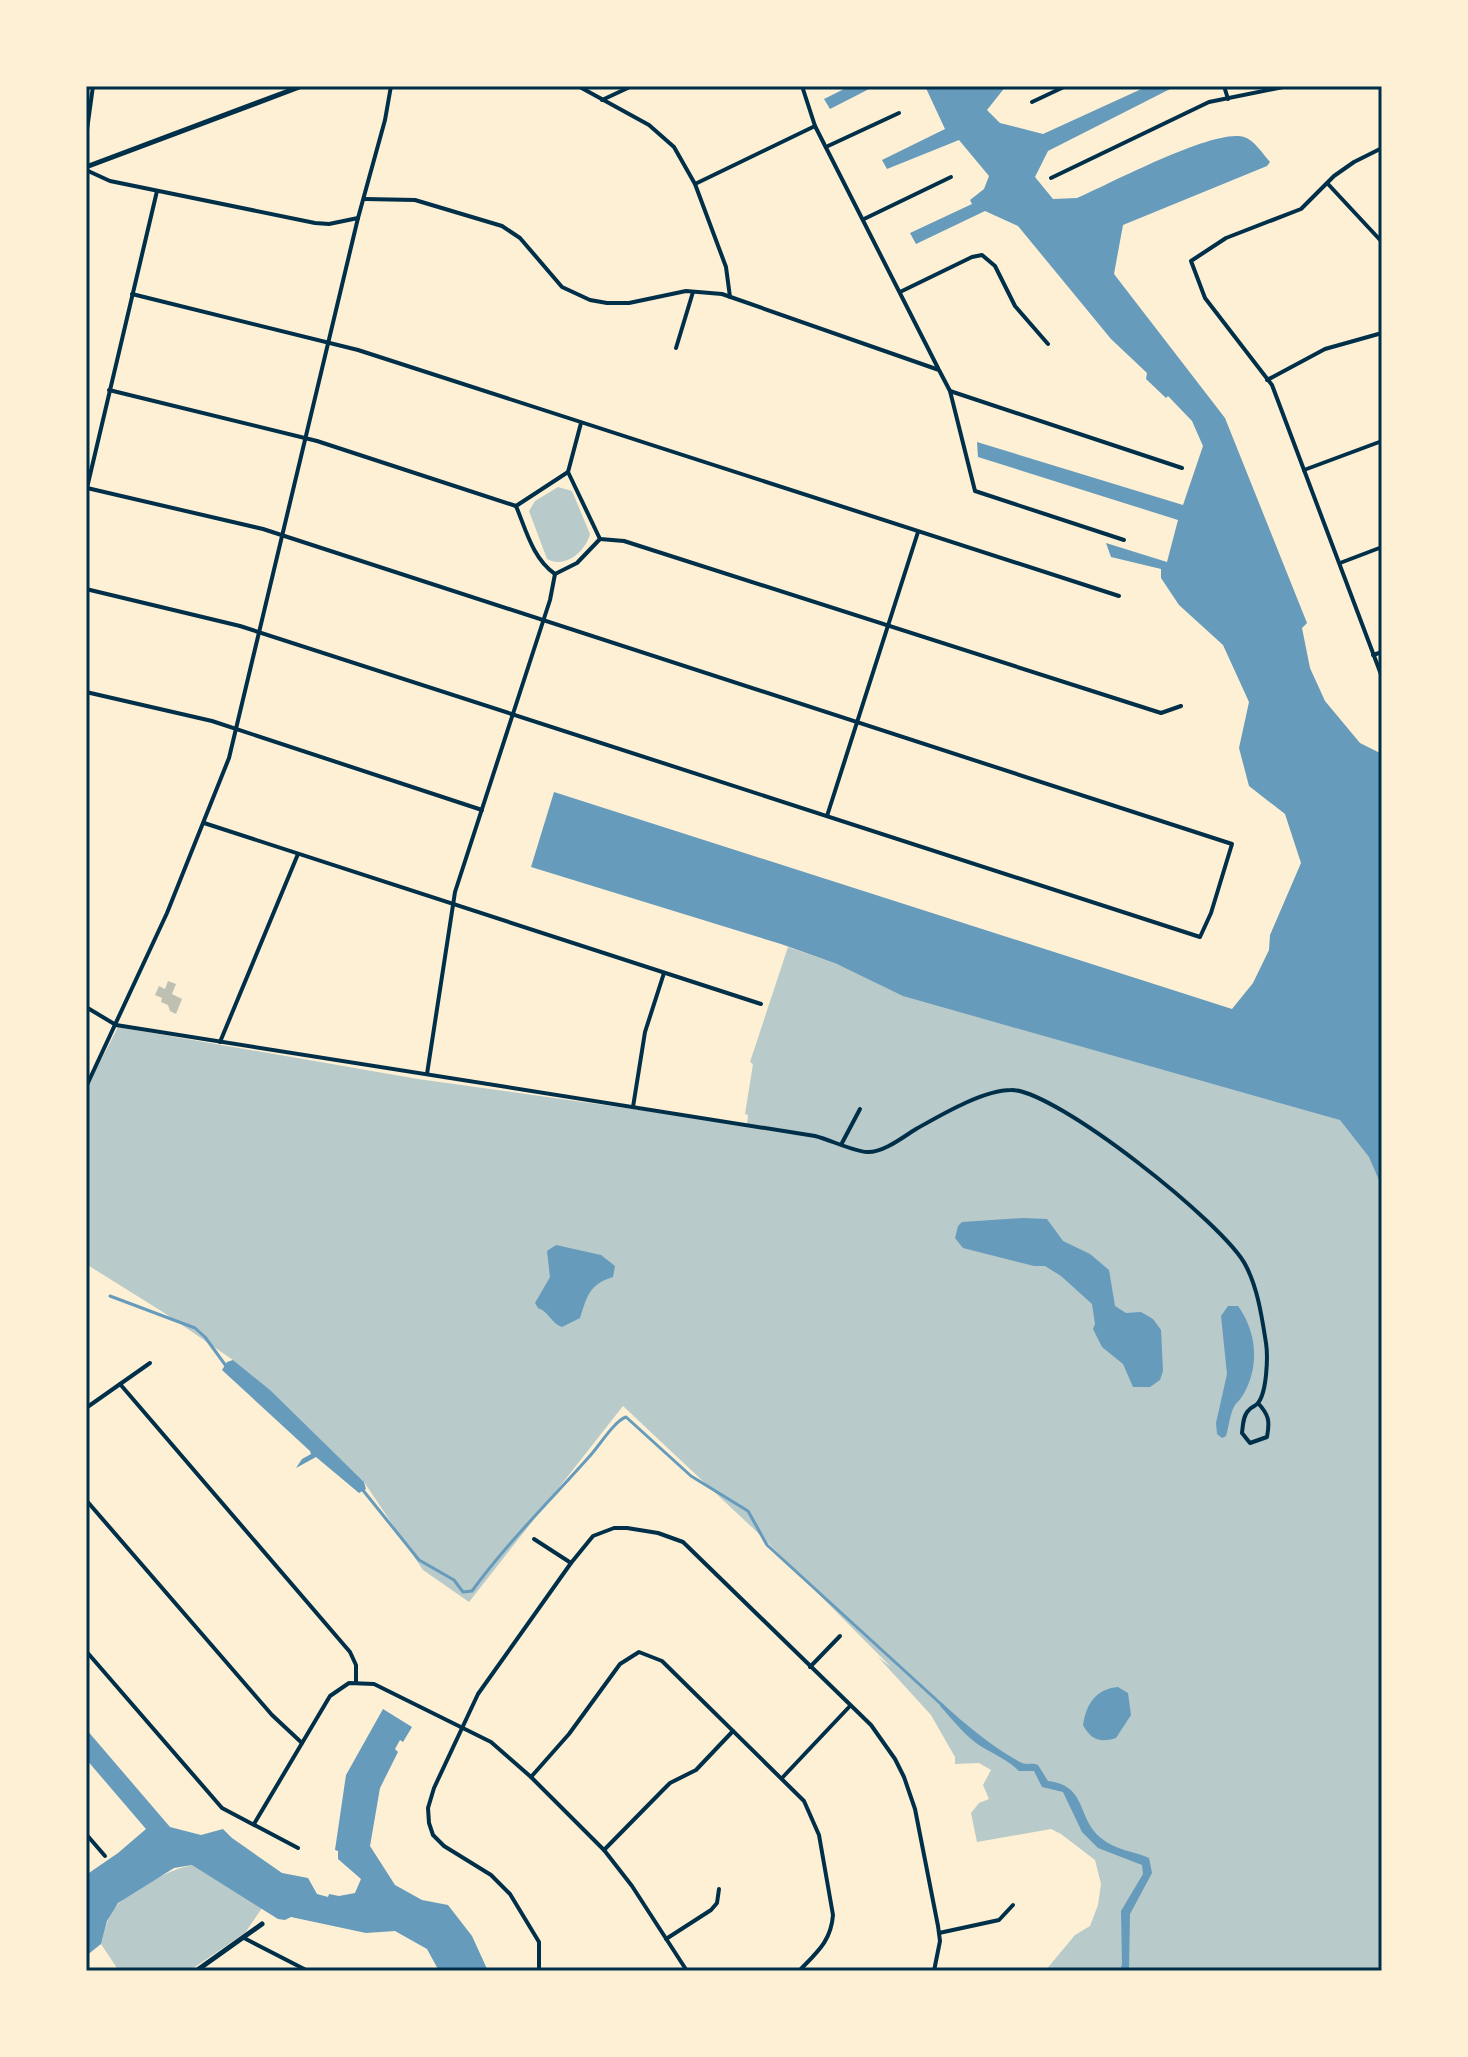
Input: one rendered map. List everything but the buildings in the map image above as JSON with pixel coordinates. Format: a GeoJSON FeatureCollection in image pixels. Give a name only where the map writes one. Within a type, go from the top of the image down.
{"type":"FeatureCollection","features":[{"type":"Feature","properties":{"kind":"main road"},"geometry":{"type":"LineString","coordinates":[[86,168],[302,86]]}},
{"type":"Feature","properties":{"kind":"main road"},"geometry":{"type":"LineString","coordinates":[[196,1971],[262,1924]]}},
{"type":"Feature","properties":{"kind":"street"},"geometry":{"type":"LineString","coordinates":[[86,137],[93,86]]}},
{"type":"Feature","properties":{"kind":"street"},"geometry":{"type":"LineString","coordinates":[[86,1087],[167,913],[229,758],[391,86]]}},
{"type":"Feature","properties":{"kind":"street"},"geometry":{"type":"LineString","coordinates":[[578,86],[649,125],[667,139],[686,164],[726,267],[730,297]]}},
{"type":"Feature","properties":{"kind":"street"},"geometry":{"type":"LineString","coordinates":[[602,100],[632,86]]}},
{"type":"Feature","properties":{"kind":"street"},"geometry":{"type":"LineString","coordinates":[[802,86],[815,126],[828,146],[950,391],[975,491],[1124,540]]}},
{"type":"Feature","properties":{"kind":"street"},"geometry":{"type":"LineString","coordinates":[[1032,102],[1066,86]]}},
{"type":"Feature","properties":{"kind":"street"},"geometry":{"type":"LineString","coordinates":[[1224,86],[1228,99]]}},
{"type":"Feature","properties":{"kind":"street"},"geometry":{"type":"LineString","coordinates":[[1051,178],[1209,102],[1288,86]]}},
{"type":"Feature","properties":{"kind":"street"},"geometry":{"type":"LineString","coordinates":[[828,146],[899,113]]}},
{"type":"Feature","properties":{"kind":"street"},"geometry":{"type":"LineString","coordinates":[[695,184],[815,126]]}},
{"type":"Feature","properties":{"kind":"street"},"geometry":{"type":"LineString","coordinates":[[1382,148],[1354,162],[1301,209],[1226,238],[1191,261],[1205,298],[1272,385],[1382,677]]}},
{"type":"Feature","properties":{"kind":"street"},"geometry":{"type":"LineString","coordinates":[[86,168],[110,181],[315,223],[329,224],[358,218]]}},
{"type":"Feature","properties":{"kind":"street"},"geometry":{"type":"LineString","coordinates":[[864,219],[951,177]]}},
{"type":"Feature","properties":{"kind":"street"},"geometry":{"type":"LineString","coordinates":[[1328,184],[1382,242]]}},
{"type":"Feature","properties":{"kind":"street"},"geometry":{"type":"LineString","coordinates":[[86,589],[260,633],[1200,937],[1232,844],[283,536],[87,490],[157,191]]}},
{"type":"Feature","properties":{"kind":"street"},"geometry":{"type":"LineString","coordinates":[[365,199],[415,200],[502,226],[520,238],[562,287],[590,300],[629,303],[668,293],[693,292],[730,297],[939,370]]}},
{"type":"Feature","properties":{"kind":"street"},"geometry":{"type":"LineString","coordinates":[[900,292],[982,255],[995,266],[1015,306],[1048,344]]}},
{"type":"Feature","properties":{"kind":"street"},"geometry":{"type":"LineString","coordinates":[[676,348],[693,292]]}},
{"type":"Feature","properties":{"kind":"street"},"geometry":{"type":"LineString","coordinates":[[132,294],[329,342],[1119,596]]}},
{"type":"Feature","properties":{"kind":"street"},"geometry":{"type":"LineString","coordinates":[[1267,380],[1325,349],[1382,333]]}},
{"type":"Feature","properties":{"kind":"street"},"geometry":{"type":"LineString","coordinates":[[109,390],[306,439],[516,506],[538,557],[555,574]]}},
{"type":"Feature","properties":{"kind":"street"},"geometry":{"type":"LineString","coordinates":[[950,391],[1182,468]]}},
{"type":"Feature","properties":{"kind":"street"},"geometry":{"type":"LineString","coordinates":[[581,423],[568,472],[600,539]]}},
{"type":"Feature","properties":{"kind":"street"},"geometry":{"type":"LineString","coordinates":[[1304,470],[1382,441]]}},
{"type":"Feature","properties":{"kind":"street"},"geometry":{"type":"LineString","coordinates":[[516,506],[568,472]]}},
{"type":"Feature","properties":{"kind":"street"},"geometry":{"type":"LineString","coordinates":[[827,816],[918,532]]}},
{"type":"Feature","properties":{"kind":"street"},"geometry":{"type":"LineString","coordinates":[[427,1074],[455,892],[544,619],[555,574],[577,563],[600,539]]}},
{"type":"Feature","properties":{"kind":"street"},"geometry":{"type":"LineString","coordinates":[[600,539],[624,541],[1161,713],[1181,706]]}},
{"type":"Feature","properties":{"kind":"street"},"geometry":{"type":"LineString","coordinates":[[1340,563],[1382,547]]}},
{"type":"Feature","properties":{"kind":"street"},"geometry":{"type":"LineString","coordinates":[[1373,655],[1382,652]]}},
{"type":"Feature","properties":{"kind":"street"},"geometry":{"type":"LineString","coordinates":[[86,692],[212,721],[482,810]]}},
{"type":"Feature","properties":{"kind":"street"},"geometry":{"type":"LineString","coordinates":[[204,823],[761,1004]]}},
{"type":"Feature","properties":{"kind":"street"},"geometry":{"type":"LineString","coordinates":[[220,1042],[298,854]]}},
{"type":"Feature","properties":{"kind":"street"},"geometry":{"type":"LineString","coordinates":[[633,1107],[645,1032],[664,973]]}},
{"type":"Feature","properties":{"kind":"street"},"geometry":{"type":"LineString","coordinates":[[86,1007],[116,1025],[815,1136],[868,1153],[896,1142],[956,1108],[998,1092],[1021,1090],[1041,1097],[1099,1136],[1211,1223],[1234,1248],[1247,1267],[1256,1292],[1266,1347],[1265,1378],[1258,1403],[1245,1414],[1242,1433],[1250,1443],[1267,1437],[1267,1413],[1258,1403]]}},
{"type":"Feature","properties":{"kind":"street"},"geometry":{"type":"LineString","coordinates":[[842,1143],[860,1109]]}},
{"type":"Feature","properties":{"kind":"street"},"geometry":{"type":"LineString","coordinates":[[86,1408],[150,1363]]}},
{"type":"Feature","properties":{"kind":"street"},"geometry":{"type":"LineString","coordinates":[[120,1384],[350,1652],[356,1665],[356,1683]]}},
{"type":"Feature","properties":{"kind":"street"},"geometry":{"type":"LineString","coordinates":[[86,1500],[272,1715],[302,1743]]}},
{"type":"Feature","properties":{"kind":"street"},"geometry":{"type":"LineString","coordinates":[[539,1971],[539,1942],[510,1894],[491,1875],[437,1840],[429,1823],[428,1808],[461,1726],[478,1694],[593,1536],[614,1528],[658,1533],[683,1542],[882,1739],[904,1777],[915,1809],[940,1941],[934,1971]]}},
{"type":"Feature","properties":{"kind":"street"},"geometry":{"type":"LineString","coordinates":[[534,1539],[571,1563]]}},
{"type":"Feature","properties":{"kind":"street"},"geometry":{"type":"LineString","coordinates":[[810,1667],[840,1636]]}},
{"type":"Feature","properties":{"kind":"street"},"geometry":{"type":"LineString","coordinates":[[86,1651],[222,1808],[298,1848]]}},
{"type":"Feature","properties":{"kind":"street"},"geometry":{"type":"LineString","coordinates":[[531,1777],[569,1734],[620,1664],[634,1653],[648,1653],[662,1661],[804,1801],[815,1823],[833,1915],[832,1928],[827,1942],[799,1971]]}},
{"type":"Feature","properties":{"kind":"street"},"geometry":{"type":"LineString","coordinates":[[254,1824],[332,1693],[344,1685],[374,1684],[491,1742],[531,1777],[604,1850],[632,1886],[687,1971]]}},
{"type":"Feature","properties":{"kind":"street"},"geometry":{"type":"LineString","coordinates":[[782,1778],[850,1706]]}},
{"type":"Feature","properties":{"kind":"street"},"geometry":{"type":"LineString","coordinates":[[604,1850],[670,1783],[696,1770],[733,1731]]}},
{"type":"Feature","properties":{"kind":"street"},"geometry":{"type":"LineString","coordinates":[[86,1834],[105,1856]]}},
{"type":"Feature","properties":{"kind":"street"},"geometry":{"type":"LineString","coordinates":[[666,1939],[714,1907],[719,1889]]}},
{"type":"Feature","properties":{"kind":"street"},"geometry":{"type":"LineString","coordinates":[[939,1933],[999,1920],[1013,1905]]}},
{"type":"Feature","properties":{"kind":"street"},"geometry":{"type":"LineString","coordinates":[[244,1938],[308,1971]]}},
{"type":"Feature","properties":{"kind":"street"},"geometry":{"type":"LineString","coordinates":[[804,1965],[808,1971]]}},
{"type":"Feature","properties":{"kind":"shaded area"},"geometry":{"type":"Polygon","coordinates":[[[558,487],[572,491],[590,534],[584,547],[573,557],[554,562],[547,559],[529,511],[535,501],[558,487]]]}},
{"type":"Feature","properties":{"kind":"shaded area"},"geometry":{"type":"Polygon","coordinates":[[[788,947],[1343,1116],[1382,1157],[1382,1971],[1045,1971],[1075,1935],[1090,1926],[1098,1905],[1101,1884],[1095,1860],[1051,1829],[977,1842],[971,1813],[979,1803],[989,1799],[983,1785],[991,1770],[979,1763],[955,1764],[955,1757],[931,1715],[878,1657],[891,1667],[757,1532],[623,1406],[469,1602],[423,1570],[364,1482],[269,1390],[233,1360],[86,1264],[86,1089],[118,1027],[418,1079],[747,1125],[748,1115],[745,1114],[753,1064],[750,1062],[788,947]]]}},
{"type":"Feature","properties":{"kind":"shaded area"},"geometry":{"type":"Polygon","coordinates":[[[193,1865],[262,1908],[245,1933],[189,1971],[119,1971],[101,1944],[115,1907],[154,1880],[193,1865]]]}},
{"type":"Feature","properties":{"kind":"water"},"geometry":{"type":"Polygon","coordinates":[[[850,86],[875,86],[830,109],[824,99],[850,86]]]}},
{"type":"Feature","properties":{"kind":"water"},"geometry":{"type":"Polygon","coordinates":[[[925,86],[1006,86],[987,110],[1000,123],[1043,134],[1148,86],[1176,86],[1048,151],[1035,177],[1053,199],[1077,198],[1187,149],[1230,136],[1248,139],[1270,162],[1267,166],[1123,225],[1114,274],[1225,418],[1307,623],[1302,628],[1310,668],[1325,701],[1360,743],[1382,754],[1382,1187],[1369,1157],[1340,1120],[903,996],[837,964],[781,944],[531,867],[554,792],[1232,1009],[1253,983],[1269,950],[1270,935],[1301,863],[1285,814],[1249,786],[1239,748],[1249,702],[1223,645],[1179,605],[1161,578],[1161,569],[1111,557],[1106,543],[1167,562],[1178,520],[978,457],[977,442],[1183,505],[1203,446],[1192,421],[1146,379],[1147,373],[1111,339],[1018,226],[985,211],[916,244],[910,233],[972,204],[970,200],[984,189],[989,176],[959,140],[887,169],[882,160],[945,129],[925,86]]]}},
{"type":"Feature","properties":{"kind":"water"},"geometry":{"type":"Polygon","coordinates":[[[1047,1219],[1063,1241],[1090,1254],[1109,1270],[1115,1306],[1126,1313],[1141,1312],[1153,1319],[1161,1330],[1163,1371],[1160,1380],[1150,1387],[1133,1387],[1123,1364],[1102,1347],[1093,1329],[1092,1304],[1061,1276],[1045,1266],[963,1248],[955,1238],[962,1222],[1047,1219]]]}},
{"type":"Feature","properties":{"kind":"water"},"geometry":{"type":"Polygon","coordinates":[[[556,1245],[601,1255],[615,1266],[613,1277],[599,1283],[590,1292],[580,1318],[562,1327],[535,1303],[550,1277],[547,1251],[556,1245]]]}},
{"type":"Feature","properties":{"kind":"water"},"geometry":{"type":"Polygon","coordinates":[[[1228,1306],[1238,1306],[1244,1316],[1252,1338],[1254,1361],[1248,1384],[1233,1408],[1226,1436],[1222,1438],[1217,1434],[1216,1423],[1227,1374],[1221,1316],[1228,1306]]]}},
{"type":"Feature","properties":{"kind":"water"},"geometry":{"type":"Polygon","coordinates":[[[233,1360],[270,1390],[364,1482],[366,1489],[359,1493],[316,1457],[296,1468],[302,1459],[311,1454],[310,1451],[222,1370],[227,1362],[233,1360]]]}},
{"type":"Feature","properties":{"kind":"water"},"geometry":{"type":"Polygon","coordinates":[[[1118,1687],[1128,1693],[1131,1715],[1116,1738],[1096,1739],[1083,1725],[1087,1710],[1098,1694],[1118,1687]]]}},
{"type":"Feature","properties":{"kind":"water"},"geometry":{"type":"Polygon","coordinates":[[[942,1703],[999,1749],[1022,1763],[1038,1765],[1048,1781],[1070,1789],[1093,1830],[1106,1842],[1149,1858],[1152,1873],[1130,1914],[1129,1971],[1120,1971],[1121,1911],[1143,1874],[1142,1865],[1098,1848],[1082,1832],[1063,1792],[1042,1787],[1034,1771],[1019,1771],[976,1743],[940,1706],[942,1703]]]}},
{"type":"Feature","properties":{"kind":"water"},"geometry":{"type":"Polygon","coordinates":[[[383,1709],[412,1727],[395,1749],[398,1752],[380,1788],[370,1846],[395,1885],[422,1900],[448,1905],[472,1936],[488,1971],[439,1971],[427,1949],[395,1931],[366,1933],[291,1917],[278,1919],[192,1865],[174,1868],[118,1903],[107,1921],[101,1944],[86,1956],[86,1875],[146,1829],[86,1759],[86,1729],[170,1827],[201,1835],[223,1829],[282,1873],[308,1878],[317,1894],[328,1897],[329,1894],[355,1893],[361,1879],[338,1859],[338,1851],[335,1850],[346,1775],[383,1709]]]}},
{"type":"Feature","properties":{"kind":"waterway"},"geometry":{"type":"LineString","coordinates":[[110,1296],[195,1328],[226,1366]]}},
{"type":"Feature","properties":{"kind":"waterway"},"geometry":{"type":"LineString","coordinates":[[362,1489],[419,1560],[454,1580],[463,1592],[472,1591],[611,1429],[626,1417],[691,1476],[748,1511],[767,1545],[942,1705]]}}]}
